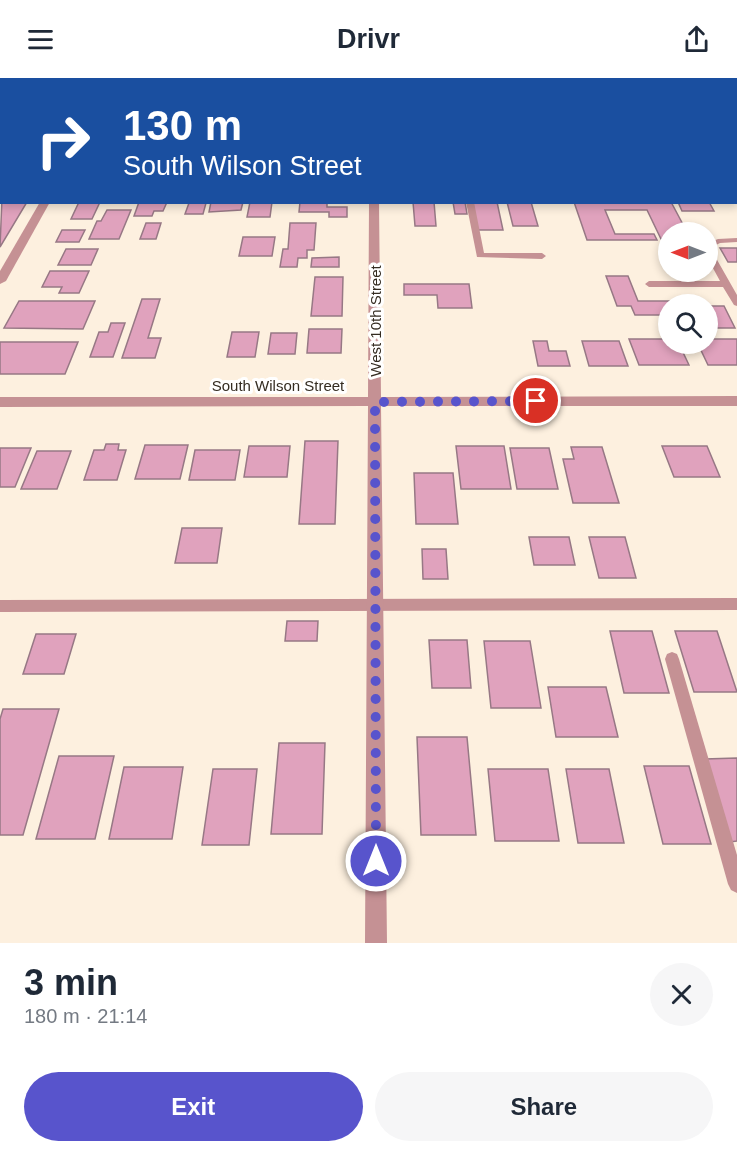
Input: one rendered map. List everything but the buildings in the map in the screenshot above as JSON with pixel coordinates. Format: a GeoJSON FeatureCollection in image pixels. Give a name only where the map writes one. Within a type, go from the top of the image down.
{"type":"FeatureCollection","features":[{"type":"Feature","properties":{"kind":"street"},"geometry":{"type":"LineString","coordinates":[[0,281],[44,204]]}},
{"type":"Feature","properties":{"kind":"street","name":"West 10th Street"},"geometry":{"type":"LineString","coordinates":[[374,204],[376,943]]}},
{"type":"Feature","properties":{"kind":"street","name":"South Wilson Street"},"geometry":{"type":"LineString","coordinates":[[0,402],[737,401]]}},
{"type":"Feature","properties":{"kind":"lane"},"geometry":{"type":"LineString","coordinates":[[470,204],[480,255],[542,256]]}},
{"type":"Feature","properties":{"kind":"lane"},"geometry":{"type":"LineString","coordinates":[[737,240],[718,241],[708,246],[708,251],[737,303]]}},
{"type":"Feature","properties":{"kind":"lane"},"geometry":{"type":"LineString","coordinates":[[649,284],[727,284]]}},
{"type":"Feature","properties":{"kind":"lane"},"geometry":{"type":"LineString","coordinates":[[0,606],[737,604]]}},
{"type":"Feature","properties":{"kind":"lane"},"geometry":{"type":"LineString","coordinates":[[672,659],[737,884]]}},
{"type":"Feature","properties":{"kind":"route"},"geometry":{"type":"LineString","coordinates":[[376,861],[375,402],[536,401]]}}]}
